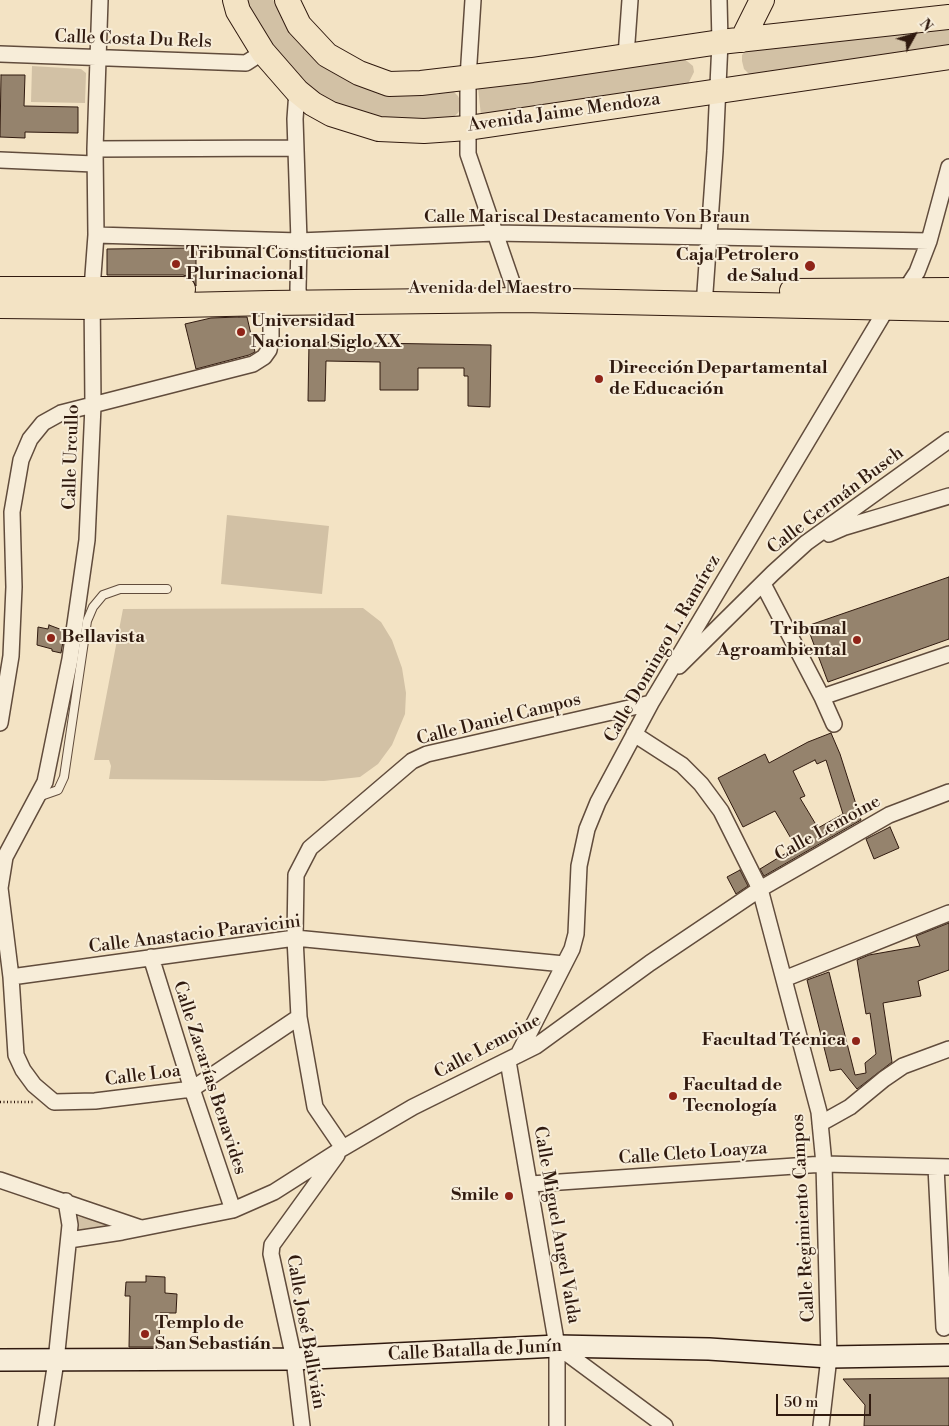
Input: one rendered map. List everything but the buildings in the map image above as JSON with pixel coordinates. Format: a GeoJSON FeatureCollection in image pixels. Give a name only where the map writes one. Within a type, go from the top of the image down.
{"type":"FeatureCollection","features":[{"type":"Feature","properties":{"kind":"main road","name":"Avenida Jaime Mendoza"},"geometry":{"type":"LineString","coordinates":[[235,0],[238,12],[263,52],[297,90],[314,104],[331,114],[379,129],[424,131],[468,128],[949,57]]}},
{"type":"Feature","properties":{"kind":"main road"},"geometry":{"type":"LineString","coordinates":[[287,0],[298,25],[327,55],[359,73],[389,84],[468,78],[731,41],[949,17]]}},
{"type":"Feature","properties":{"kind":"main road"},"geometry":{"type":"LineString","coordinates":[[731,41],[762,0]]}},
{"type":"Feature","properties":{"kind":"main road","name":"Avenida del Maestro"},"geometry":{"type":"LineString","coordinates":[[0,289],[92,298],[271,303],[299,296]]}},
{"type":"Feature","properties":{"kind":"main road","name":"Avenida del Maestro"},"geometry":{"type":"LineString","coordinates":[[0,306],[92,298],[949,290]]}},
{"type":"Feature","properties":{"kind":"main road","name":"Avenida del Maestro"},"geometry":{"type":"LineString","coordinates":[[517,294],[887,308],[949,308]]}},
{"type":"Feature","properties":{"kind":"main road","name":"Calle Batalla de Junín"},"geometry":{"type":"LineString","coordinates":[[0,1360],[294,1359],[557,1346],[709,1349],[829,1357],[949,1355]]}},
{"type":"Feature","properties":{"kind":"street","name":"Calle Urcullo"},"geometry":{"type":"LineString","coordinates":[[54,1102],[34,1085],[23,1070],[16,1055],[11,977],[0,888],[5,857],[45,782],[66,678],[87,540],[93,406],[92,298],[96,236],[94,157],[100,0]]}},
{"type":"Feature","properties":{"kind":"street"},"geometry":{"type":"LineString","coordinates":[[473,0],[468,78],[468,154],[517,294]]}},
{"type":"Feature","properties":{"kind":"street"},"geometry":{"type":"LineString","coordinates":[[626,56],[630,0]]}},
{"type":"Feature","properties":{"kind":"street"},"geometry":{"type":"LineString","coordinates":[[705,292],[715,151],[716,92],[731,41],[719,0]]}},
{"type":"Feature","properties":{"kind":"street","name":"Calle Costa Du Rels"},"geometry":{"type":"LineString","coordinates":[[0,54],[246,63],[263,52]]}},
{"type":"Feature","properties":{"kind":"street"},"geometry":{"type":"LineString","coordinates":[[297,90],[295,118],[299,296]]}},
{"type":"Feature","properties":{"kind":"street"},"geometry":{"type":"LineString","coordinates":[[0,160],[296,148]]}},
{"type":"Feature","properties":{"kind":"street","name":"Calle Domingo L. Ramírez"},"geometry":{"type":"LineString","coordinates":[[513,1058],[572,949],[576,934],[579,866],[587,829],[598,802],[651,703],[887,308],[906,290],[917,272],[929,241],[949,167]]}},
{"type":"Feature","properties":{"kind":"street","name":"Calle Mariscal Destacamento Von Braun"},"geometry":{"type":"LineString","coordinates":[[96,236],[299,241],[495,233],[929,241]]}},
{"type":"Feature","properties":{"kind":"street"},"geometry":{"type":"LineString","coordinates":[[0,723],[11,656],[14,587],[6,513],[21,460],[30,439],[43,423],[61,413],[253,364],[264,358],[269,350],[271,338],[271,303]]}},
{"type":"Feature","properties":{"kind":"street","name":"Calle Germán Busch"},"geometry":{"type":"LineString","coordinates":[[664,681],[806,543],[949,440]]}},
{"type":"Feature","properties":{"kind":"street"},"geometry":{"type":"LineString","coordinates":[[806,543],[845,527],[949,496]]}},
{"type":"Feature","properties":{"kind":"street"},"geometry":{"type":"LineString","coordinates":[[763,584],[822,697],[834,724]]}},
{"type":"Feature","properties":{"kind":"street"},"geometry":{"type":"LineString","coordinates":[[822,697],[949,654]]}},
{"type":"Feature","properties":{"kind":"street","name":"Calle Daniel Campos"},"geometry":{"type":"LineString","coordinates":[[342,1148],[315,1107],[298,1017],[295,938],[296,875],[310,848],[412,761],[427,754],[651,703]]}},
{"type":"Feature","properties":{"kind":"street","name":"Calle Regimiento Campos"},"geometry":{"type":"LineString","coordinates":[[634,734],[682,765],[701,784],[721,811],[760,889],[819,1112],[824,1164],[829,1357],[821,1426]]}},
{"type":"Feature","properties":{"kind":"street","name":"Calle Lemoine"},"geometry":{"type":"LineString","coordinates":[[69,1240],[232,1210],[274,1192],[342,1148],[413,1107],[536,1046],[650,963],[760,889],[889,815],[949,792]]}},
{"type":"Feature","properties":{"kind":"street"},"geometry":{"type":"LineString","coordinates":[[784,979],[949,913]]}},
{"type":"Feature","properties":{"kind":"street","name":"Calle Anastacio Paravicini"},"geometry":{"type":"LineString","coordinates":[[11,977],[295,938],[564,964]]}},
{"type":"Feature","properties":{"kind":"street","name":"Calle Zacarías Benavides"},"geometry":{"type":"LineString","coordinates":[[151,957],[232,1210]]}},
{"type":"Feature","properties":{"kind":"street","name":"Calle Loa"},"geometry":{"type":"LineString","coordinates":[[54,1102],[95,1101],[192,1089],[298,1017]]}},
{"type":"Feature","properties":{"kind":"street"},"geometry":{"type":"LineString","coordinates":[[820,1123],[850,1107],[903,1066],[949,1049]]}},
{"type":"Feature","properties":{"kind":"street","name":"Calle Miguel Angel Valda"},"geometry":{"type":"LineString","coordinates":[[513,1058],[557,1346],[557,1426]]}},
{"type":"Feature","properties":{"kind":"street","name":"Calle José Ballivián"},"geometry":{"type":"LineString","coordinates":[[302,1426],[294,1359],[271,1254],[272,1245],[342,1148]]}},
{"type":"Feature","properties":{"kind":"street","name":"Calle Cleto Loayza"},"geometry":{"type":"LineString","coordinates":[[531,1184],[824,1164],[943,1167]]}},
{"type":"Feature","properties":{"kind":"street"},"geometry":{"type":"LineString","coordinates":[[943,1167],[944,1328]]}},
{"type":"Feature","properties":{"kind":"street"},"geometry":{"type":"LineString","coordinates":[[0,1180],[141,1228]]}},
{"type":"Feature","properties":{"kind":"street"},"geometry":{"type":"LineString","coordinates":[[274,1192],[286,1196],[290,1200],[293,1206],[293,1216]]}},
{"type":"Feature","properties":{"kind":"street"},"geometry":{"type":"LineString","coordinates":[[46,1426],[56,1360],[69,1240],[70,1225],[66,1202]]}},
{"type":"Feature","properties":{"kind":"street"},"geometry":{"type":"LineString","coordinates":[[557,1346],[665,1426]]}},
{"type":"Feature","properties":{"kind":"lane"},"geometry":{"type":"LineString","coordinates":[[36,798],[58,790],[64,777],[87,621],[93,607],[103,595],[120,589],[167,589]]}},
{"type":"Feature","properties":{"kind":"path"},"geometry":{"type":"LineString","coordinates":[[0,1102],[54,1102]]}},
{"type":"Feature","properties":{"kind":"shaded area"},"geometry":{"type":"Polygon","coordinates":[[[245,0],[273,0],[300,41],[331,69],[453,91],[458,96],[462,105],[458,113],[451,119],[390,122],[352,113],[310,88],[275,55],[245,0]]]}},
{"type":"Feature","properties":{"kind":"shaded area"},"geometry":{"type":"Polygon","coordinates":[[[949,23],[949,49],[753,76],[744,69],[742,61],[742,55],[747,49],[949,23]]]}},
{"type":"Feature","properties":{"kind":"shaded area"},"geometry":{"type":"Polygon","coordinates":[[[682,57],[693,66],[694,72],[688,84],[481,116],[478,87],[682,57]]]}},
{"type":"Feature","properties":{"kind":"shaded area"},"geometry":{"type":"Polygon","coordinates":[[[32,66],[81,69],[86,73],[85,103],[31,102],[32,66]]]}},
{"type":"Feature","properties":{"kind":"shaded area"},"geometry":{"type":"Polygon","coordinates":[[[227,515],[329,526],[322,594],[221,584],[227,515]]]}},
{"type":"Feature","properties":{"kind":"shaded area"},"geometry":{"type":"Polygon","coordinates":[[[363,608],[381,622],[392,640],[402,668],[406,693],[405,714],[392,745],[378,764],[360,777],[324,781],[109,779],[111,766],[109,760],[94,760],[123,609],[363,608]]]}},
{"type":"Feature","properties":{"kind":"shaded area"},"geometry":{"type":"Polygon","coordinates":[[[75,1216],[120,1226],[76,1235],[75,1216]]]}},
{"type":"Feature","properties":{"kind":"place","name":"Tribunal Constitucional Plurinacional"},"geometry":{"type":"Point","coordinates":[176,264]}},
{"type":"Feature","properties":{"kind":"place","name":"Caja Petrolero de Salud"},"geometry":{"type":"Point","coordinates":[810,266]}},
{"type":"Feature","properties":{"kind":"place","name":"Universidad Nacional Siglo XX"},"geometry":{"type":"Point","coordinates":[241,332]}},
{"type":"Feature","properties":{"kind":"place","name":"Dirección Departamental de Educación"},"geometry":{"type":"Point","coordinates":[599,379]}},
{"type":"Feature","properties":{"kind":"place","name":"Bellavista"},"geometry":{"type":"Point","coordinates":[51,638]}},
{"type":"Feature","properties":{"kind":"place","name":"Tribunal Agroambiental"},"geometry":{"type":"Point","coordinates":[857,640]}},
{"type":"Feature","properties":{"kind":"place","name":"Facultad Técnica"},"geometry":{"type":"Point","coordinates":[856,1041]}},
{"type":"Feature","properties":{"kind":"place","name":"Facultad de Tecnología"},"geometry":{"type":"Point","coordinates":[673,1096]}},
{"type":"Feature","properties":{"kind":"place","name":"Smile"},"geometry":{"type":"Point","coordinates":[509,1196]}},
{"type":"Feature","properties":{"kind":"place","name":"Templo de San Sebastián"},"geometry":{"type":"Point","coordinates":[145,1334]}}]}
